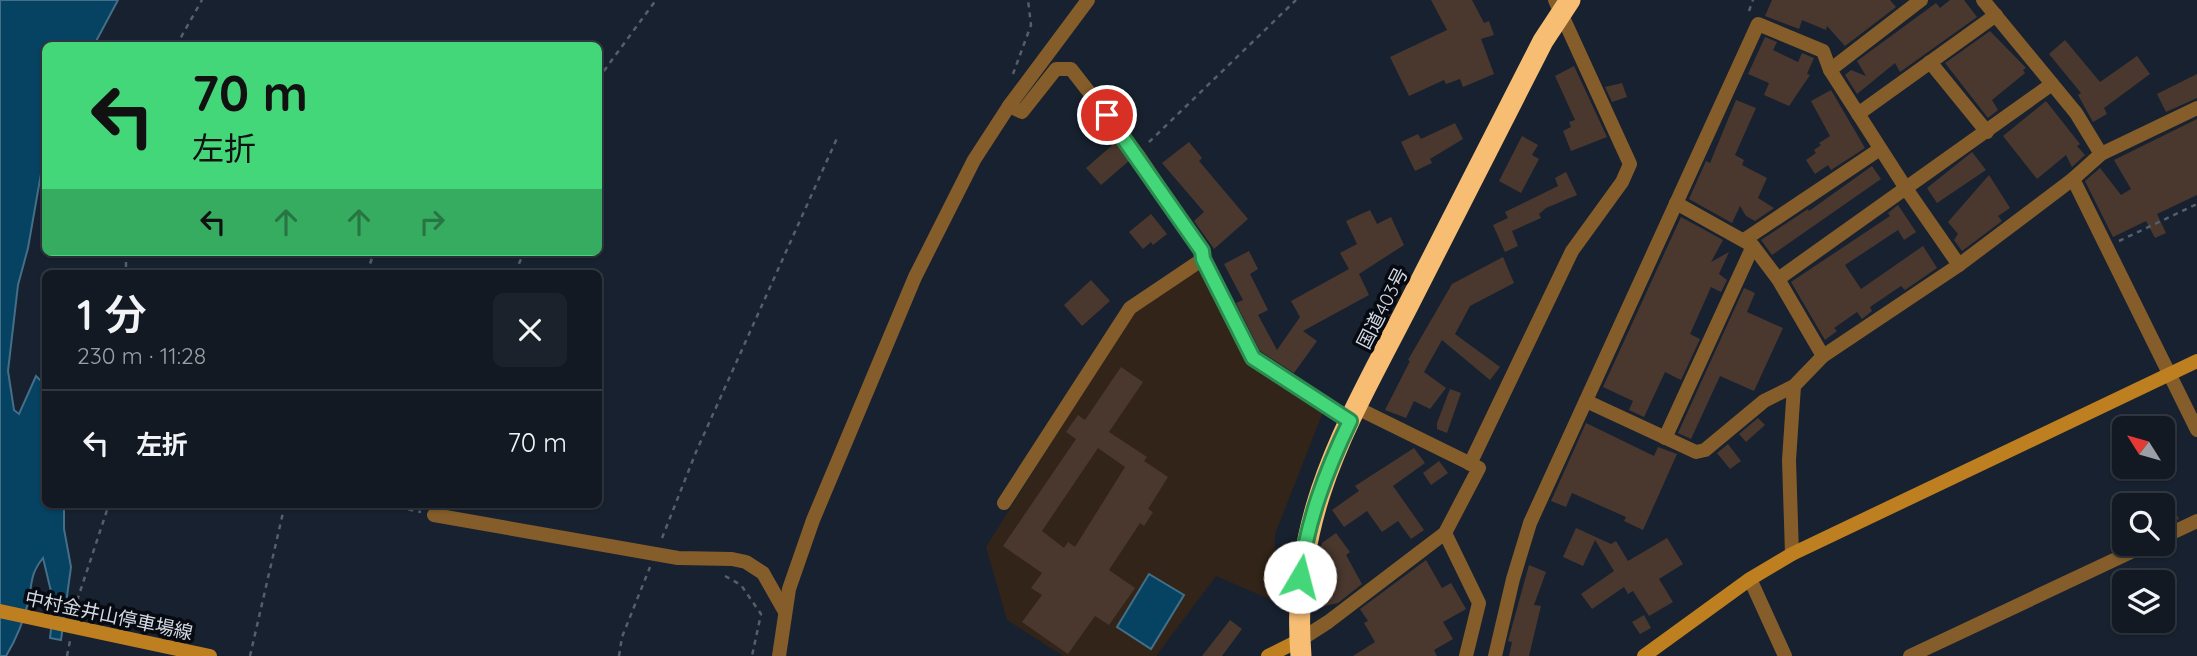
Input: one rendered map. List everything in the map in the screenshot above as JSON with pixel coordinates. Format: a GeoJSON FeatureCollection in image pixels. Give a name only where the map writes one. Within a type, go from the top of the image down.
{"type":"FeatureCollection","features":[{"type":"Feature","properties":{"kind":"highway","name":"国道403号"},"geometry":{"type":"LineString","coordinates":[[1300,648],[1298,606],[1304,548],[1321,486],[1353,414],[1562,4]]}},
{"type":"Feature","properties":{"kind":"street"},"geometry":{"type":"LineString","coordinates":[[779,656],[784,610],[813,520],[915,277],[974,160],[1009,106],[1087,0]]}},
{"type":"Feature","properties":{"kind":"street"},"geometry":{"type":"LineString","coordinates":[[1830,70],[1921,0]]}},
{"type":"Feature","properties":{"kind":"street"},"geometry":{"type":"LineString","coordinates":[[1983,0],[2076,113],[2101,154]]}},
{"type":"Feature","properties":{"kind":"street"},"geometry":{"type":"LineString","coordinates":[[1470,464],[1566,262],[1622,182],[1630,164],[1562,4]]}},
{"type":"Feature","properties":{"kind":"street"},"geometry":{"type":"LineString","coordinates":[[1858,114],[1996,15]]}},
{"type":"Feature","properties":{"kind":"street"},"geometry":{"type":"LineString","coordinates":[[1495,656],[1530,523],[1758,24],[1823,51],[1830,70],[1959,265]]}},
{"type":"Feature","properties":{"kind":"street"},"geometry":{"type":"LineString","coordinates":[[1930,62],[1987,132]]}},
{"type":"Feature","properties":{"kind":"street"},"geometry":{"type":"LineString","coordinates":[[1009,106],[1022,112],[1056,69],[1066,67],[1076,75],[1138,155],[1202,251],[1203,259],[1253,358],[1353,414],[1479,468],[1445,533],[1328,622],[1300,648],[1268,656]]}},
{"type":"Feature","properties":{"kind":"street"},"geometry":{"type":"LineString","coordinates":[[1778,279],[1907,190],[2052,84]]}},
{"type":"Feature","properties":{"kind":"street"},"geometry":{"type":"LineString","coordinates":[[1586,401],[1696,452],[1705,450],[1764,401],[1794,386],[1803,373],[1823,356],[1959,265],[2073,179],[2101,154],[2197,108]]}},
{"type":"Feature","properties":{"kind":"street"},"geometry":{"type":"LineString","coordinates":[[1665,438],[1749,243],[1881,149]]}},
{"type":"Feature","properties":{"kind":"street"},"geometry":{"type":"LineString","coordinates":[[2073,179],[2197,430]]}},
{"type":"Feature","properties":{"kind":"street"},"geometry":{"type":"LineString","coordinates":[[1676,203],[1749,243],[1778,279],[1823,356]]}},
{"type":"Feature","properties":{"kind":"street"},"geometry":{"type":"LineString","coordinates":[[1004,503],[1130,308],[1203,259]]}},
{"type":"Feature","properties":{"kind":"street"},"geometry":{"type":"LineString","coordinates":[[1644,656],[1750,579],[1792,554],[2197,360]]}},
{"type":"Feature","properties":{"kind":"street"},"geometry":{"type":"LineString","coordinates":[[1792,554],[1789,460],[1794,386]]}},
{"type":"Feature","properties":{"kind":"street"},"geometry":{"type":"LineString","coordinates":[[434,515],[656,554],[694,559],[732,559],[756,567],[767,579],[784,610]]}},
{"type":"Feature","properties":{"kind":"street"},"geometry":{"type":"LineString","coordinates":[[2175,531],[2197,521]]}},
{"type":"Feature","properties":{"kind":"street"},"geometry":{"type":"LineString","coordinates":[[1445,533],[1479,603],[1466,656]]}},
{"type":"Feature","properties":{"kind":"street"},"geometry":{"type":"LineString","coordinates":[[1910,656],[2122,556]]}},
{"type":"Feature","properties":{"kind":"street"},"geometry":{"type":"LineString","coordinates":[[1750,579],[1785,656]]}},
{"type":"Feature","properties":{"kind":"street","name":"中村金井山停車場線"},"geometry":{"type":"LineString","coordinates":[[0,611],[210,656]]}},
{"type":"Feature","properties":{"kind":"path"},"geometry":{"type":"LineString","coordinates":[[178,42],[202,0]]}},
{"type":"Feature","properties":{"kind":"path"},"geometry":{"type":"LineString","coordinates":[[602,74],[656,0]]}},
{"type":"Feature","properties":{"kind":"path"},"geometry":{"type":"LineString","coordinates":[[1013,75],[1031,25],[1028,0]]}},
{"type":"Feature","properties":{"kind":"path"},"geometry":{"type":"LineString","coordinates":[[1138,155],[1164,124],[1296,0]]}},
{"type":"Feature","properties":{"kind":"path"},"geometry":{"type":"LineString","coordinates":[[619,656],[622,637],[696,452],[838,136]]}},
{"type":"Feature","properties":{"kind":"path"},"geometry":{"type":"LineString","coordinates":[[2106,247],[2197,204]]}},
{"type":"Feature","properties":{"kind":"path"},"geometry":{"type":"LineString","coordinates":[[74,612],[108,508]]}},
{"type":"Feature","properties":{"kind":"path"},"geometry":{"type":"LineString","coordinates":[[250,656],[252,636],[284,508]]}},
{"type":"Feature","properties":{"kind":"path"},"geometry":{"type":"LineString","coordinates":[[399,508],[434,515]]}},
{"type":"Feature","properties":{"kind":"path"},"geometry":{"type":"LineString","coordinates":[[694,559],[741,585],[761,614],[752,656]]}},
{"type":"Feature","properties":{"kind":"path"},"geometry":{"type":"LineString","coordinates":[[67,656],[71,634]]}},
{"type":"Feature","properties":{"kind":"shaded area"},"geometry":{"type":"Polygon","coordinates":[[[1196,271],[1210,273],[1250,365],[1325,407],[1275,534],[1274,601],[1216,576],[1156,656],[1063,656],[1007,620],[986,547],[1133,312],[1196,271]]]}},
{"type":"Feature","properties":{"kind":"water"},"geometry":{"type":"Polygon","coordinates":[[[0,0],[118,0],[96,42],[42,42],[42,168],[28,248],[18,285],[8,371],[14,410],[19,414],[36,376],[42,382],[42,508],[64,508],[64,529],[71,567],[61,640],[50,638],[54,604],[43,558],[34,573],[20,629],[6,656],[0,656],[0,0]]]}},
{"type":"Feature","properties":{"kind":"water"},"geometry":{"type":"Polygon","coordinates":[[[1149,574],[1184,595],[1151,649],[1117,627],[1149,574]]]}},
{"type":"Feature","properties":{"kind":"building"},"geometry":{"type":"Polygon","coordinates":[[[1431,0],[1472,0],[1484,23],[1489,21],[1494,35],[1481,39],[1494,74],[1463,87],[1460,79],[1446,84],[1444,80],[1409,96],[1390,57],[1447,30],[1431,0]]]}},
{"type":"Feature","properties":{"kind":"building"},"geometry":{"type":"Polygon","coordinates":[[[1772,0],[1890,0],[1896,7],[1845,46],[1827,26],[1826,30],[1802,20],[1799,29],[1765,16],[1772,0]]]}},
{"type":"Feature","properties":{"kind":"building"},"geometry":{"type":"Polygon","coordinates":[[[1950,0],[1964,0],[1977,17],[1900,72],[1895,63],[1857,94],[1845,75],[1851,70],[1866,76],[1857,61],[1936,3],[1940,8],[1950,0]]]}},
{"type":"Feature","properties":{"kind":"building"},"geometry":{"type":"Polygon","coordinates":[[[1990,31],[2026,68],[2023,70],[2025,73],[1992,100],[1998,110],[1988,118],[1945,63],[1990,31]]]}},
{"type":"Feature","properties":{"kind":"building"},"geometry":{"type":"Polygon","coordinates":[[[1765,37],[1777,42],[1773,50],[1798,62],[1802,53],[1814,58],[1807,74],[1810,75],[1789,106],[1764,95],[1769,83],[1748,74],[1765,37]]]}},
{"type":"Feature","properties":{"kind":"building"},"geometry":{"type":"Polygon","coordinates":[[[2065,40],[2100,82],[2137,56],[2150,74],[2104,108],[2107,114],[2093,122],[2078,95],[2081,93],[2049,54],[2065,40]]]}},
{"type":"Feature","properties":{"kind":"building"},"geometry":{"type":"Polygon","coordinates":[[[1574,66],[1607,137],[1571,151],[1563,131],[1571,127],[1569,122],[1575,120],[1555,76],[1574,66]]]}},
{"type":"Feature","properties":{"kind":"building"},"geometry":{"type":"Polygon","coordinates":[[[2197,74],[2197,98],[2166,112],[2157,94],[2197,74]]]}},
{"type":"Feature","properties":{"kind":"building"},"geometry":{"type":"Polygon","coordinates":[[[1622,83],[1627,97],[1612,102],[1605,87],[1622,83]]]}},
{"type":"Feature","properties":{"kind":"building"},"geometry":{"type":"Polygon","coordinates":[[[1831,90],[1865,148],[1831,170],[1828,165],[1815,174],[1806,160],[1816,153],[1814,150],[1821,145],[1819,143],[1830,136],[1811,101],[1831,90]]]}},
{"type":"Feature","properties":{"kind":"building"},"geometry":{"type":"Polygon","coordinates":[[[1736,100],[1756,108],[1735,155],[1744,160],[1742,165],[1767,178],[1758,198],[1774,208],[1755,221],[1746,216],[1740,206],[1732,223],[1689,199],[1706,161],[1710,163],[1736,100]]]}},
{"type":"Feature","properties":{"kind":"building"},"geometry":{"type":"Polygon","coordinates":[[[2046,101],[2080,144],[2077,146],[2085,155],[2072,167],[2066,155],[2037,179],[2003,136],[2046,101]]]}},
{"type":"Feature","properties":{"kind":"building"},"geometry":{"type":"Polygon","coordinates":[[[2197,119],[2197,195],[2157,214],[2166,233],[2155,238],[2146,221],[2113,237],[2085,181],[2100,168],[2121,195],[2131,189],[2114,160],[2197,119]]]}},
{"type":"Feature","properties":{"kind":"building"},"geometry":{"type":"Polygon","coordinates":[[[1455,123],[1463,139],[1430,159],[1432,163],[1415,171],[1401,142],[1418,134],[1421,139],[1455,123]]]}},
{"type":"Feature","properties":{"kind":"building"},"geometry":{"type":"Polygon","coordinates":[[[1522,136],[1538,145],[1532,155],[1539,159],[1521,193],[1499,181],[1522,136]]]}},
{"type":"Feature","properties":{"kind":"building"},"geometry":{"type":"Polygon","coordinates":[[[1116,142],[1130,160],[1101,185],[1086,168],[1116,142]]]}},
{"type":"Feature","properties":{"kind":"building"},"geometry":{"type":"Polygon","coordinates":[[[1189,142],[1202,158],[1199,161],[1248,219],[1214,249],[1194,221],[1204,212],[1162,163],[1189,142]]]}},
{"type":"Feature","properties":{"kind":"building"},"geometry":{"type":"Polygon","coordinates":[[[1972,152],[1986,170],[1937,203],[1927,188],[1972,152]]]}},
{"type":"Feature","properties":{"kind":"building"},"geometry":{"type":"Polygon","coordinates":[[[1872,166],[1881,179],[1772,255],[1761,240],[1808,209],[1809,211],[1872,166]]]}},
{"type":"Feature","properties":{"kind":"building"},"geometry":{"type":"Polygon","coordinates":[[[1566,172],[1577,195],[1546,208],[1539,214],[1541,218],[1512,231],[1518,246],[1505,252],[1493,225],[1508,218],[1505,212],[1558,186],[1555,178],[1566,172]]]}},
{"type":"Feature","properties":{"kind":"building"},"geometry":{"type":"Polygon","coordinates":[[[1989,175],[2010,208],[1998,216],[2002,221],[1962,251],[1954,240],[1958,234],[1948,222],[1989,175]]]}},
{"type":"Feature","properties":{"kind":"building"},"geometry":{"type":"Polygon","coordinates":[[[1898,205],[1916,232],[1904,240],[1898,230],[1845,265],[1861,289],[1923,246],[1937,268],[1905,290],[1901,286],[1870,307],[1872,311],[1862,319],[1857,312],[1834,328],[1837,331],[1825,340],[1791,282],[1890,216],[1888,213],[1898,205]]]}},
{"type":"Feature","properties":{"kind":"building"},"geometry":{"type":"Polygon","coordinates":[[[1370,210],[1377,224],[1391,217],[1404,245],[1359,274],[1369,295],[1303,331],[1317,341],[1294,373],[1260,351],[1236,303],[1243,300],[1224,264],[1249,251],[1258,269],[1250,274],[1268,310],[1258,315],[1277,350],[1300,317],[1291,301],[1349,269],[1340,253],[1357,244],[1346,221],[1370,210]]]}},
{"type":"Feature","properties":{"kind":"building"},"geometry":{"type":"Polygon","coordinates":[[[1151,214],[1167,234],[1143,249],[1129,232],[1151,214]]]}},
{"type":"Feature","properties":{"kind":"building"},"geometry":{"type":"Polygon","coordinates":[[[1681,217],[1723,240],[1711,262],[1729,252],[1719,274],[1727,280],[1721,292],[1711,287],[1690,334],[1700,339],[1681,380],[1665,372],[1644,417],[1629,410],[1633,401],[1603,387],[1681,217]]]}},
{"type":"Feature","properties":{"kind":"building"},"geometry":{"type":"Polygon","coordinates":[[[1503,257],[1514,283],[1470,306],[1455,334],[1500,367],[1490,380],[1442,340],[1424,372],[1446,388],[1430,409],[1414,401],[1406,418],[1385,410],[1410,361],[1408,360],[1452,284],[1503,257]]]}},
{"type":"Feature","properties":{"kind":"building"},"geometry":{"type":"Polygon","coordinates":[[[1091,280],[1110,301],[1082,326],[1064,305],[1091,280]]]}},
{"type":"Feature","properties":{"kind":"building"},"geometry":{"type":"Polygon","coordinates":[[[1744,288],[1755,293],[1747,312],[1783,328],[1754,391],[1720,376],[1691,439],[1678,433],[1744,288]]]}},
{"type":"Feature","properties":{"kind":"building"},"geometry":{"type":"Polygon","coordinates":[[[1121,367],[1143,382],[1109,432],[1147,457],[1144,461],[1168,477],[1148,509],[1153,512],[1144,526],[1140,523],[1109,570],[1135,588],[1109,625],[1095,616],[1068,654],[1022,622],[1042,595],[1031,588],[1042,573],[1003,546],[1076,439],[1066,432],[1078,415],[1085,420],[1121,367]],[[1098,448],[1042,531],[1064,548],[1068,542],[1075,547],[1125,467],[1098,448]]]}},
{"type":"Feature","properties":{"kind":"building"},"geometry":{"type":"Polygon","coordinates":[[[1450,389],[1461,393],[1447,433],[1437,429],[1437,423],[1450,389]]]}},
{"type":"Feature","properties":{"kind":"building"},"geometry":{"type":"Polygon","coordinates":[[[1758,418],[1765,425],[1746,442],[1739,434],[1758,418]]]}},
{"type":"Feature","properties":{"kind":"building"},"geometry":{"type":"Polygon","coordinates":[[[1586,423],[1654,456],[1658,447],[1677,454],[1643,530],[1624,521],[1626,517],[1572,493],[1566,507],[1551,501],[1586,423]]]}},
{"type":"Feature","properties":{"kind":"building"},"geometry":{"type":"Polygon","coordinates":[[[1728,444],[1741,461],[1730,469],[1717,453],[1728,444]]]}},
{"type":"Feature","properties":{"kind":"building"},"geometry":{"type":"Polygon","coordinates":[[[1414,448],[1425,463],[1393,486],[1424,530],[1411,539],[1398,521],[1382,532],[1367,511],[1344,527],[1332,510],[1359,491],[1355,486],[1414,448]]]}},
{"type":"Feature","properties":{"kind":"building"},"geometry":{"type":"Polygon","coordinates":[[[1439,461],[1448,473],[1431,485],[1423,473],[1439,461]]]}},
{"type":"Feature","properties":{"kind":"building"},"geometry":{"type":"Polygon","coordinates":[[[1576,528],[1611,544],[1616,541],[1628,561],[1667,538],[1683,564],[1659,579],[1673,602],[1649,616],[1633,591],[1628,594],[1624,587],[1592,609],[1581,594],[1614,571],[1595,540],[1583,566],[1563,557],[1576,528]]]}},
{"type":"Feature","properties":{"kind":"building"},"geometry":{"type":"Polygon","coordinates":[[[1336,533],[1350,552],[1346,555],[1362,584],[1338,603],[1320,607],[1316,589],[1331,584],[1329,580],[1336,576],[1319,553],[1322,543],[1336,533]]]}},
{"type":"Feature","properties":{"kind":"building"},"geometry":{"type":"Polygon","coordinates":[[[1426,560],[1442,588],[1451,583],[1466,609],[1443,622],[1453,639],[1434,650],[1437,656],[1353,656],[1375,642],[1364,623],[1368,621],[1360,609],[1426,560]]]}},
{"type":"Feature","properties":{"kind":"building"},"geometry":{"type":"Polygon","coordinates":[[[1529,565],[1546,572],[1534,605],[1541,606],[1529,656],[1509,656],[1512,642],[1508,641],[1529,565]]]}},
{"type":"Feature","properties":{"kind":"building"},"geometry":{"type":"Polygon","coordinates":[[[1644,615],[1651,628],[1640,634],[1632,622],[1644,615]]]}},
{"type":"Feature","properties":{"kind":"building"},"geometry":{"type":"Polygon","coordinates":[[[1230,620],[1242,629],[1222,656],[1202,656],[1230,620]]]}},
{"type":"Feature","properties":{"kind":"route"},"geometry":{"type":"LineString","coordinates":[[1107,115],[1138,155],[1202,251],[1203,259],[1253,358],[1350,421],[1321,486],[1304,548],[1300,577]]}}]}
